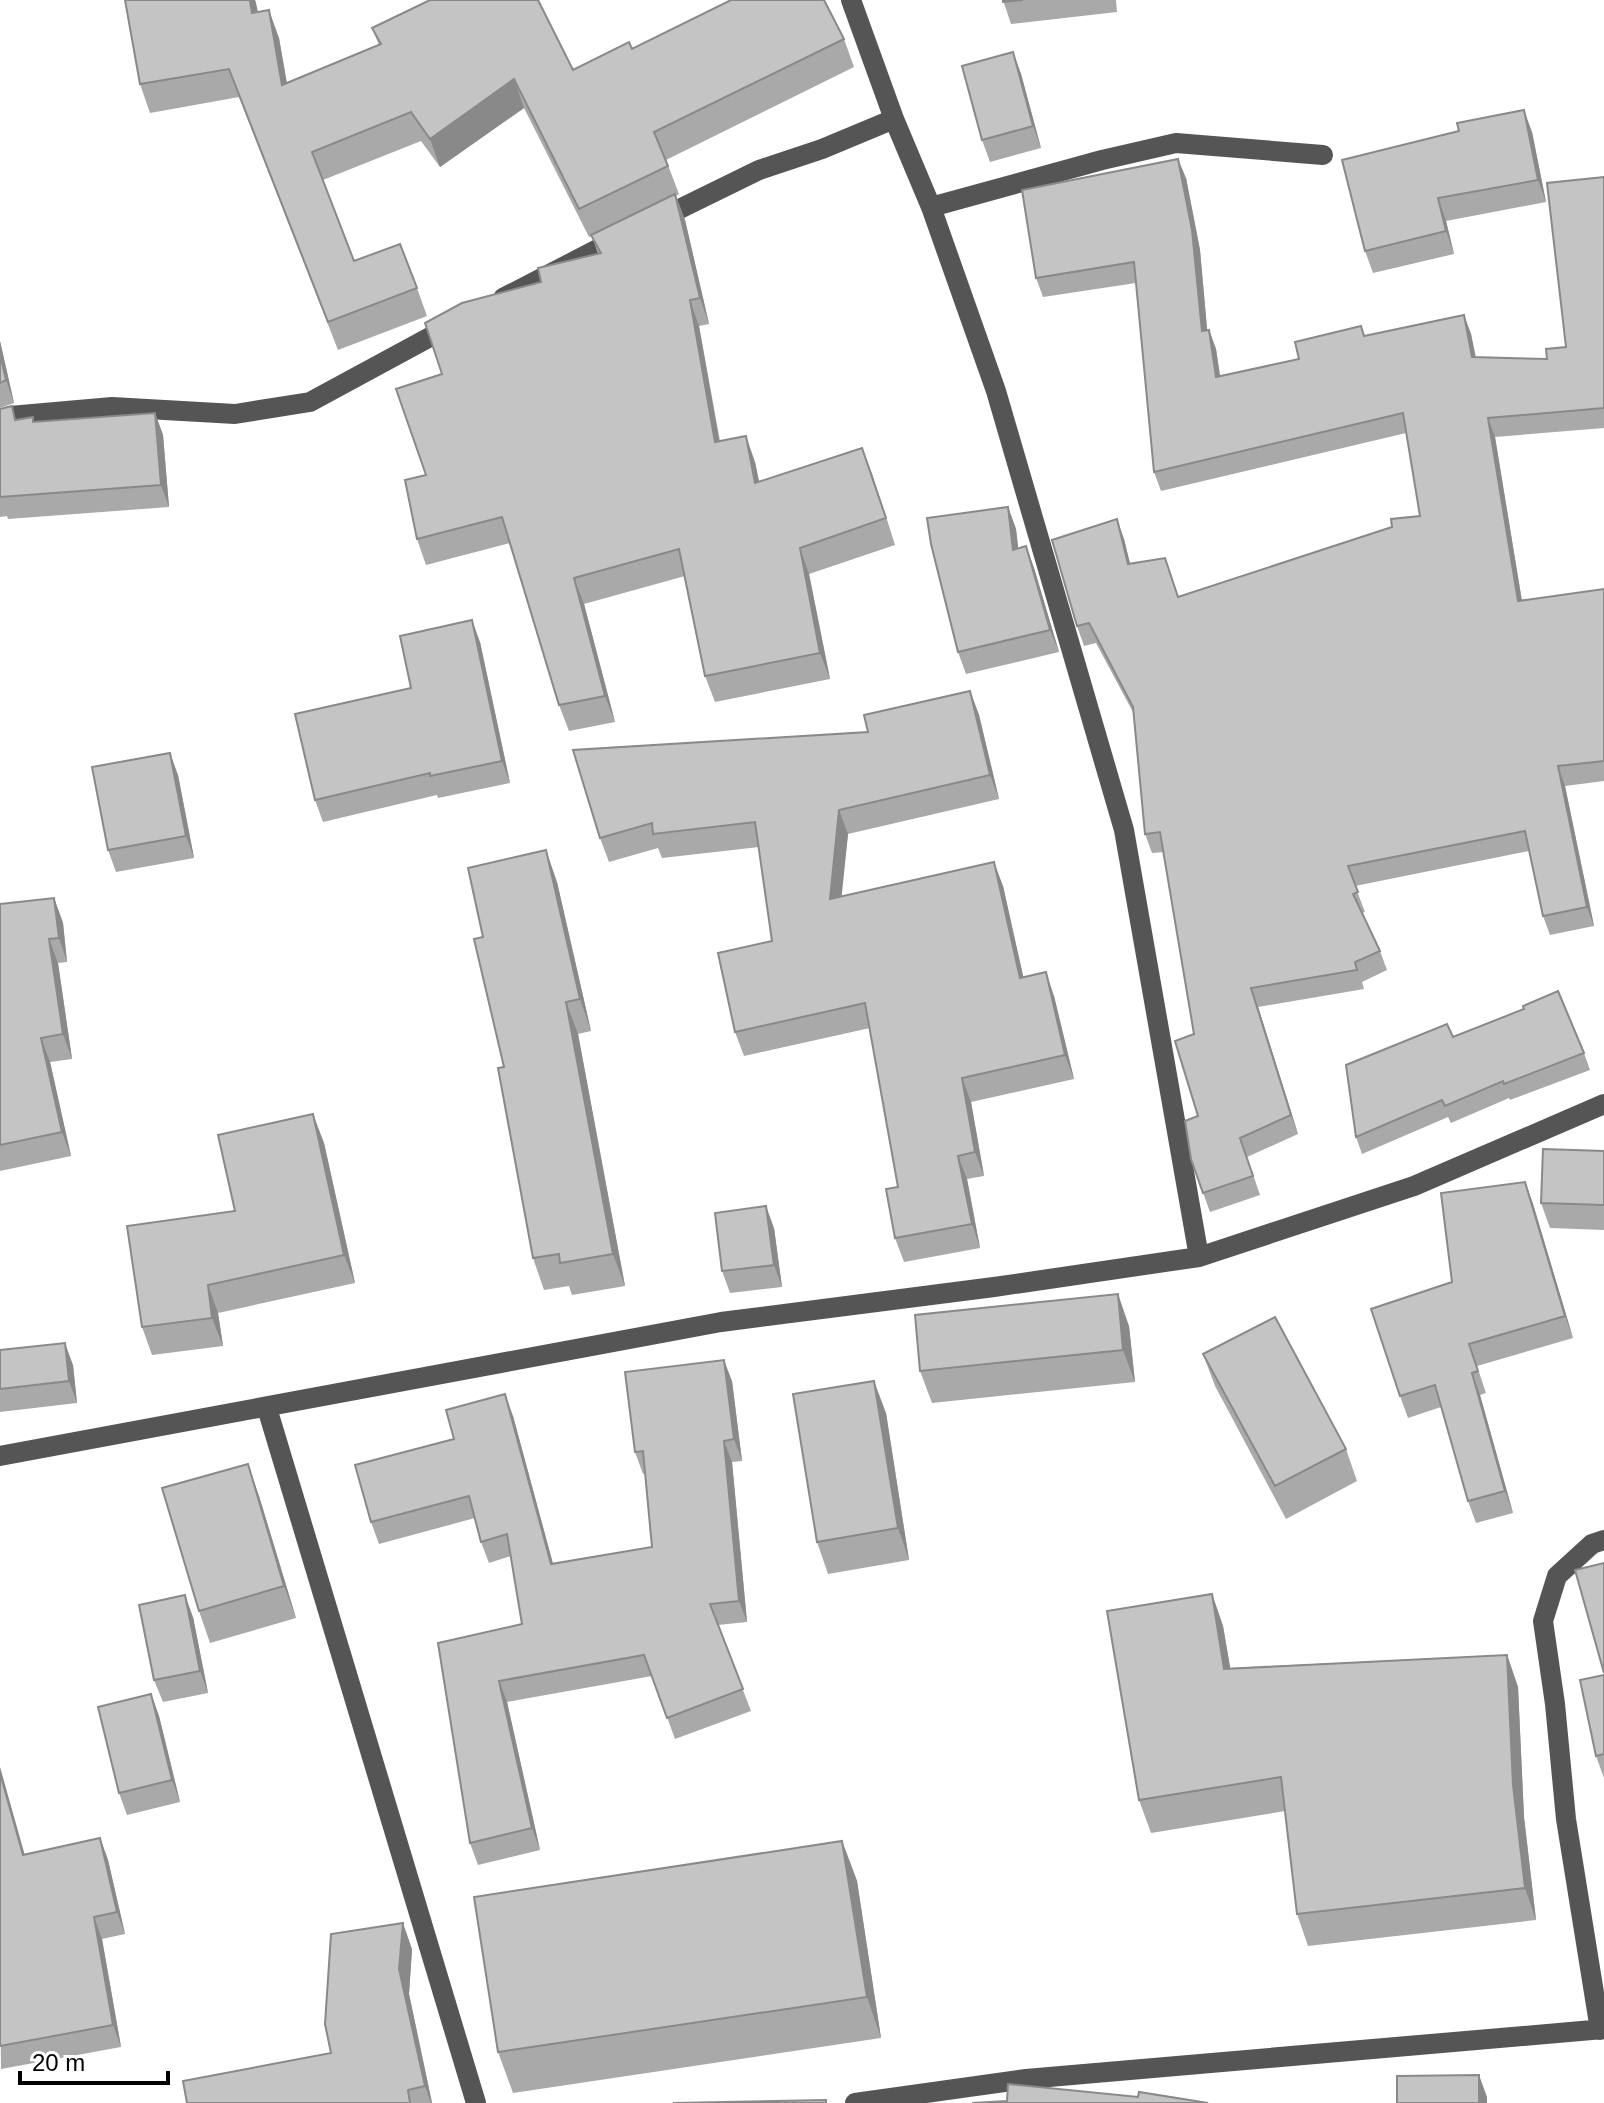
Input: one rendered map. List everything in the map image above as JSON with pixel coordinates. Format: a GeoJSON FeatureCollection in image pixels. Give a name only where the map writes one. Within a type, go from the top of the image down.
{"type":"FeatureCollection","features":[{"type":"Feature","properties":{"kind":"street"},"geometry":{"type":"LineString","coordinates":[[851,0],[894,119],[931,207],[996,391],[1124,830],[1199,1257]]}},
{"type":"Feature","properties":{"kind":"street"},"geometry":{"type":"LineString","coordinates":[[0,420],[10,416],[112,407],[235,414],[310,402],[589,252],[759,170],[822,149],[894,119]]}},
{"type":"Feature","properties":{"kind":"street"},"geometry":{"type":"LineString","coordinates":[[931,207],[1176,143],[1323,155]]}},
{"type":"Feature","properties":{"kind":"street"},"geometry":{"type":"LineString","coordinates":[[0,1456],[721,1322],[1199,1257],[1414,1186],[1604,1104]]}},
{"type":"Feature","properties":{"kind":"street"},"geometry":{"type":"LineString","coordinates":[[267,1408],[476,2103]]}},
{"type":"Feature","properties":{"kind":"street"},"geometry":{"type":"LineString","coordinates":[[855,2103],[1026,2079],[1602,2030],[1566,1819],[1543,1621],[1557,1576],[1592,1544],[1604,1540]]}},
{"type":"Feature","properties":{"kind":"building"},"geometry":{"type":"Polygon","coordinates":[[[125,0],[250,0],[252,13],[269,10],[282,85],[381,44],[372,28],[430,0],[538,0],[573,70],[629,42],[632,49],[731,0],[824,0],[844,39],[654,132],[668,166],[579,209],[514,79],[430,139],[411,112],[312,152],[354,261],[400,244],[417,288],[328,322],[229,69],[140,84],[125,0]]]}},
{"type":"Feature","properties":{"kind":"building"},"geometry":{"type":"Polygon","coordinates":[[[1013,52],[1033,126],[982,140],[962,66],[1013,52]]]}},
{"type":"Feature","properties":{"kind":"building"},"geometry":{"type":"Polygon","coordinates":[[[1524,110],[1538,180],[1438,198],[1446,231],[1365,251],[1342,160],[1459,131],[1457,123],[1524,110]]]}},
{"type":"Feature","properties":{"kind":"building"},"geometry":{"type":"Polygon","coordinates":[[[1178,159],[1192,230],[1202,331],[1209,330],[1216,377],[1299,359],[1295,342],[1361,326],[1364,336],[1464,315],[1472,357],[1547,359],[1546,349],[1566,347],[1547,183],[1604,177],[1604,408],[1488,418],[1518,601],[1604,589],[1604,761],[1558,766],[1587,907],[1543,916],[1525,831],[1348,866],[1358,892],[1353,894],[1380,951],[1355,962],[1357,970],[1251,988],[1291,1115],[1240,1138],[1253,1176],[1203,1193],[1191,1159],[1185,1121],[1198,1116],[1175,1041],[1194,1034],[1160,832],[1145,834],[1133,707],[1089,623],[1077,626],[1052,540],[1117,519],[1128,564],[1165,558],[1178,597],[1392,527],[1391,519],[1420,516],[1403,413],[1154,472],[1134,262],[1036,278],[1022,190],[1178,159]]]}},
{"type":"Feature","properties":{"kind":"building"},"geometry":{"type":"Polygon","coordinates":[[[675,194],[700,298],[690,300],[715,442],[746,436],[755,483],[862,448],[886,518],[800,548],[820,653],[705,676],[679,549],[574,578],[605,696],[559,705],[502,517],[417,539],[405,480],[426,475],[396,389],[442,374],[425,323],[462,303],[541,282],[538,268],[601,253],[591,235],[675,194]]]}},
{"type":"Feature","properties":{"kind":"building"},"geometry":{"type":"Polygon","coordinates":[[[0,354],[6,380],[0,383],[0,354]]]}},
{"type":"Feature","properties":{"kind":"building"},"geometry":{"type":"Polygon","coordinates":[[[12,406],[15,420],[33,417],[33,422],[155,413],[161,485],[0,497],[0,409],[12,406]]]}},
{"type":"Feature","properties":{"kind":"building"},"geometry":{"type":"Polygon","coordinates":[[[1008,507],[1013,550],[1026,546],[1050,630],[958,652],[927,518],[1008,507]]]}},
{"type":"Feature","properties":{"kind":"building"},"geometry":{"type":"Polygon","coordinates":[[[472,620],[502,761],[430,776],[430,773],[315,800],[295,714],[411,688],[400,636],[472,620]]]}},
{"type":"Feature","properties":{"kind":"building"},"geometry":{"type":"Polygon","coordinates":[[[970,691],[990,775],[839,810],[830,899],[994,862],[1020,978],[1046,972],[1065,1055],[962,1078],[975,1152],[958,1156],[972,1224],[895,1238],[886,1189],[898,1187],[865,1003],[735,1032],[718,953],[772,941],[755,822],[653,834],[652,823],[600,838],[573,750],[868,732],[864,715],[970,691]]]}},
{"type":"Feature","properties":{"kind":"building"},"geometry":{"type":"Polygon","coordinates":[[[170,753],[186,836],[108,850],[92,767],[170,753]]]}},
{"type":"Feature","properties":{"kind":"building"},"geometry":{"type":"Polygon","coordinates":[[[546,850],[580,999],[566,1002],[613,1254],[560,1263],[559,1254],[533,1258],[498,1068],[504,1067],[474,939],[483,937],[468,868],[546,850]]]}},
{"type":"Feature","properties":{"kind":"building"},"geometry":{"type":"Polygon","coordinates":[[[54,898],[59,938],[49,939],[63,1034],[41,1038],[62,1132],[0,1145],[0,904],[54,898]]]}},
{"type":"Feature","properties":{"kind":"building"},"geometry":{"type":"Polygon","coordinates":[[[1558,991],[1584,1053],[1504,1084],[1503,1081],[1445,1106],[1442,1100],[1356,1137],[1346,1065],[1447,1024],[1453,1037],[1524,1009],[1523,1006],[1558,991]]]}},
{"type":"Feature","properties":{"kind":"building"},"geometry":{"type":"Polygon","coordinates":[[[313,1114],[344,1255],[208,1285],[212,1318],[142,1327],[127,1226],[235,1211],[218,1135],[313,1114]]]}},
{"type":"Feature","properties":{"kind":"building"},"geometry":{"type":"Polygon","coordinates":[[[1543,1149],[1604,1151],[1604,1205],[1541,1203],[1543,1149]]]}},
{"type":"Feature","properties":{"kind":"building"},"geometry":{"type":"Polygon","coordinates":[[[1525,1182],[1565,1316],[1469,1344],[1478,1371],[1472,1373],[1505,1491],[1468,1501],[1435,1385],[1400,1396],[1371,1309],[1452,1282],[1441,1193],[1525,1182]]]}},
{"type":"Feature","properties":{"kind":"building"},"geometry":{"type":"Polygon","coordinates":[[[766,1206],[774,1265],[722,1271],[715,1213],[766,1206]]]}},
{"type":"Feature","properties":{"kind":"building"},"geometry":{"type":"Polygon","coordinates":[[[1118,1294],[1123,1350],[920,1371],[915,1315],[1118,1294]]]}},
{"type":"Feature","properties":{"kind":"building"},"geometry":{"type":"Polygon","coordinates":[[[1275,1317],[1346,1449],[1275,1486],[1203,1354],[1275,1317]]]}},
{"type":"Feature","properties":{"kind":"building"},"geometry":{"type":"Polygon","coordinates":[[[65,1343],[69,1381],[0,1389],[0,1350],[65,1343]]]}},
{"type":"Feature","properties":{"kind":"building"},"geometry":{"type":"Polygon","coordinates":[[[724,1360],[734,1439],[724,1441],[739,1601],[710,1604],[743,1689],[667,1718],[644,1655],[499,1681],[532,1828],[470,1843],[438,1643],[522,1624],[507,1534],[481,1542],[469,1496],[371,1522],[355,1465],[454,1439],[446,1410],[505,1394],[551,1564],[652,1547],[643,1451],[635,1452],[625,1372],[724,1360]]]}},
{"type":"Feature","properties":{"kind":"building"},"geometry":{"type":"Polygon","coordinates":[[[874,1381],[898,1528],[817,1542],[793,1394],[874,1381]]]}},
{"type":"Feature","properties":{"kind":"building"},"geometry":{"type":"Polygon","coordinates":[[[248,1464],[284,1586],[199,1611],[162,1488],[248,1464]]]}},
{"type":"Feature","properties":{"kind":"building"},"geometry":{"type":"Polygon","coordinates":[[[1604,1563],[1604,1673],[1575,1570],[1604,1563]]]}},
{"type":"Feature","properties":{"kind":"building"},"geometry":{"type":"Polygon","coordinates":[[[1212,1594],[1224,1669],[1507,1655],[1513,1785],[1525,1888],[1297,1914],[1281,1777],[1139,1800],[1107,1611],[1212,1594]]]}},
{"type":"Feature","properties":{"kind":"building"},"geometry":{"type":"Polygon","coordinates":[[[185,1595],[200,1671],[154,1680],[139,1605],[185,1595]]]}},
{"type":"Feature","properties":{"kind":"building"},"geometry":{"type":"Polygon","coordinates":[[[1604,1675],[1604,1754],[1596,1756],[1580,1680],[1604,1675]]]}},
{"type":"Feature","properties":{"kind":"building"},"geometry":{"type":"Polygon","coordinates":[[[151,1694],[172,1780],[119,1793],[98,1707],[151,1694]]]}},
{"type":"Feature","properties":{"kind":"building"},"geometry":{"type":"Polygon","coordinates":[[[0,1773],[23,1855],[100,1838],[117,1912],[94,1917],[113,2025],[0,2046],[0,1773]]]}},
{"type":"Feature","properties":{"kind":"building"},"geometry":{"type":"Polygon","coordinates":[[[842,1841],[867,1997],[498,2052],[474,1897],[842,1841]]]}},
{"type":"Feature","properties":{"kind":"building"},"geometry":{"type":"Polygon","coordinates":[[[403,1923],[399,1969],[425,2086],[408,2090],[410,2103],[187,2103],[183,2081],[331,2053],[325,2024],[331,1934],[403,1923]]]}},
{"type":"Feature","properties":{"kind":"building"},"geometry":{"type":"Polygon","coordinates":[[[1479,2075],[1479,2103],[1397,2103],[1397,2076],[1479,2075]]]}},
{"type":"Feature","properties":{"kind":"building"},"geometry":{"type":"Polygon","coordinates":[[[1008,2084],[1138,2097],[1139,2092],[1208,2103],[972,2103],[1007,2101],[1008,2084]]]}},
{"type":"Feature","properties":{"kind":"building"},"geometry":{"type":"Polygon","coordinates":[[[826,2100],[826,2103],[673,2103],[826,2100]]]}}]}
